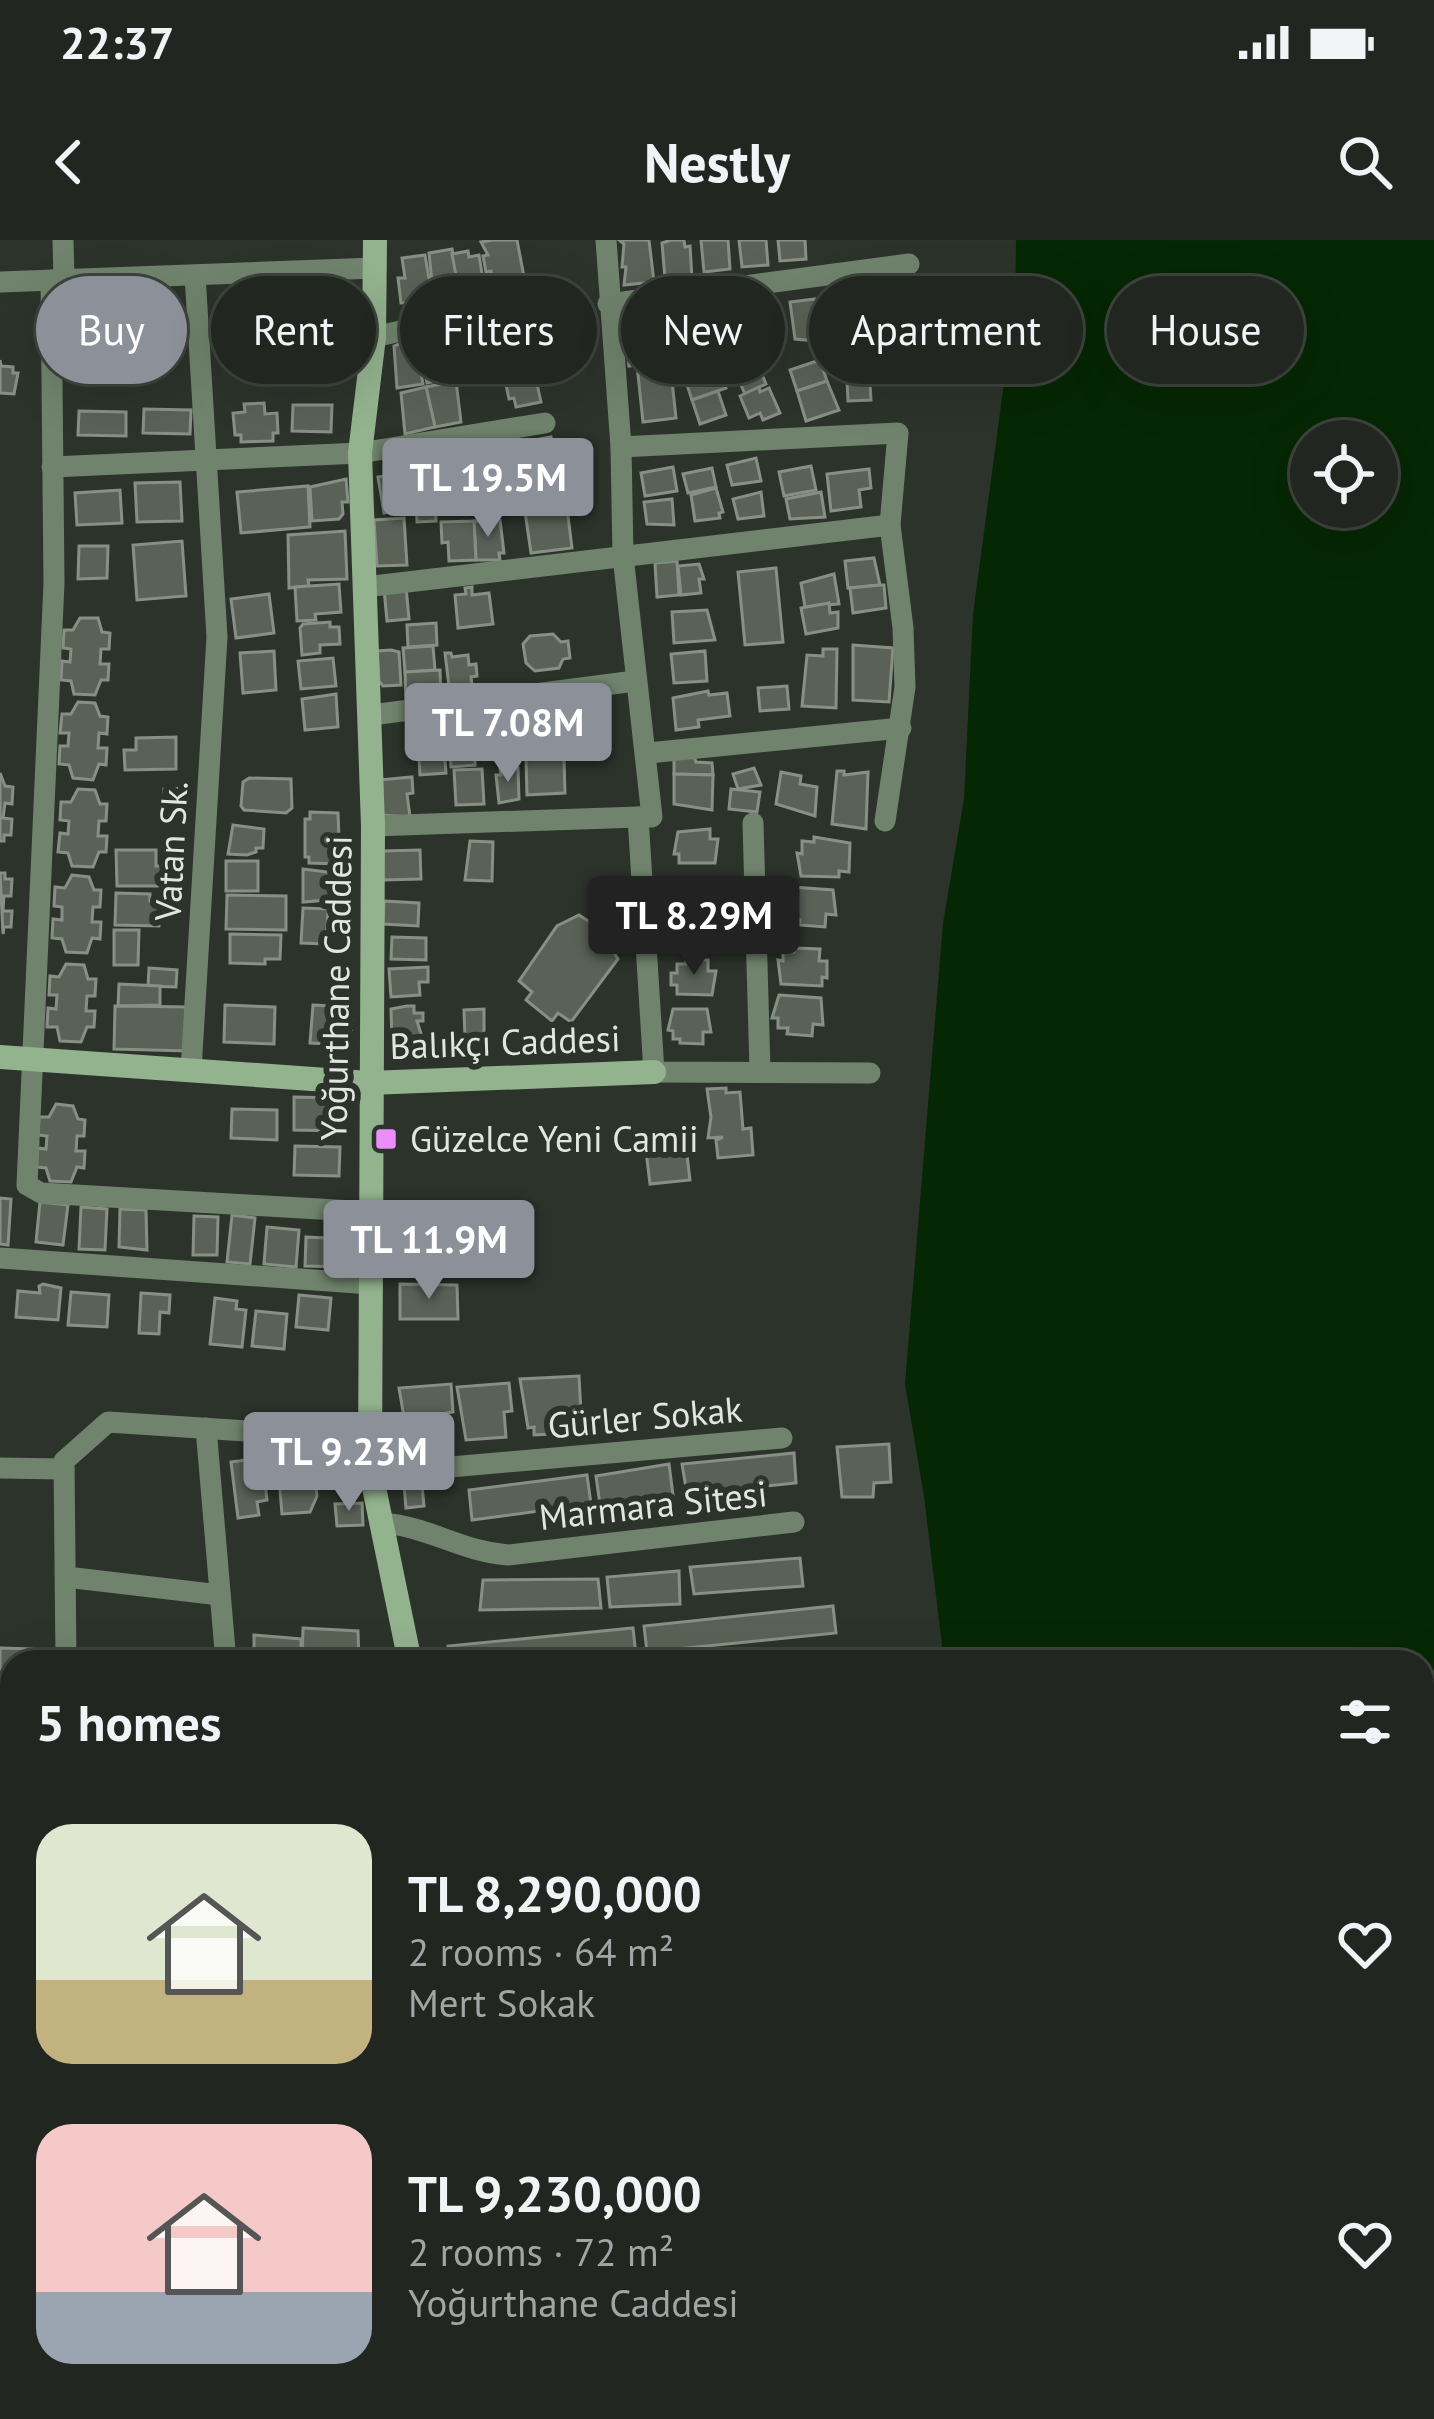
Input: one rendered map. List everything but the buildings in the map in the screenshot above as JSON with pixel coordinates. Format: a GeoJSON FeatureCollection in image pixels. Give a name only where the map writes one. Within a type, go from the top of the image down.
{"type":"FeatureCollection","features":[{"type":"Feature","properties":{"kind":"main road","name":"Yoğurthane Caddesi"},"geometry":{"type":"LineString","coordinates":[[375,240],[375,276]]}},
{"type":"Feature","properties":{"kind":"main road","name":"Yoğurthane Caddesi"},"geometry":{"type":"LineString","coordinates":[[368,384],[360,453],[373,826],[370,1471],[408,1650]]}},
{"type":"Feature","properties":{"kind":"main road","name":"Balıkçı Caddesi"},"geometry":{"type":"LineString","coordinates":[[0,1057],[370,1083],[654,1072]]}},
{"type":"Feature","properties":{"kind":"street"},"geometry":{"type":"LineString","coordinates":[[58,276],[63,240]]}},
{"type":"Feature","properties":{"kind":"street"},"geometry":{"type":"LineString","coordinates":[[373,826],[652,817],[623,556],[621,447],[606,240]]}},
{"type":"Feature","properties":{"kind":"street"},"geometry":{"type":"LineString","coordinates":[[608,304],[909,264]]}},
{"type":"Feature","properties":{"kind":"street"},"geometry":{"type":"LineString","coordinates":[[167,276],[375,268]]}},
{"type":"Feature","properties":{"kind":"street","name":"Vatan Sk."},"geometry":{"type":"LineString","coordinates":[[191,1070],[217,637],[195,275]]}},
{"type":"Feature","properties":{"kind":"street"},"geometry":{"type":"LineString","coordinates":[[0,282],[36,281]]}},
{"type":"Feature","properties":{"kind":"street"},"geometry":{"type":"LineString","coordinates":[[54,384],[54,583],[27,1184],[41,1193],[370,1212]]}},
{"type":"Feature","properties":{"kind":"street"},"geometry":{"type":"LineString","coordinates":[[52,466],[360,453],[545,423]]}},
{"type":"Feature","properties":{"kind":"street"},"geometry":{"type":"LineString","coordinates":[[621,447],[898,433],[890,525],[905,687],[885,821]]}},
{"type":"Feature","properties":{"kind":"street"},"geometry":{"type":"LineString","coordinates":[[365,587],[890,525]]}},
{"type":"Feature","properties":{"kind":"street"},"geometry":{"type":"LineString","coordinates":[[371,716],[635,681]]}},
{"type":"Feature","properties":{"kind":"street"},"geometry":{"type":"LineString","coordinates":[[648,753],[902,728]]}},
{"type":"Feature","properties":{"kind":"street"},"geometry":{"type":"LineString","coordinates":[[638,818],[654,1072],[870,1073]]}},
{"type":"Feature","properties":{"kind":"street"},"geometry":{"type":"LineString","coordinates":[[753,823],[760,1070]]}},
{"type":"Feature","properties":{"kind":"street"},"geometry":{"type":"LineString","coordinates":[[0,1258],[371,1284]]}},
{"type":"Feature","properties":{"kind":"street"},"geometry":{"type":"LineString","coordinates":[[66,1650],[64,1461],[108,1422],[370,1438]]}},
{"type":"Feature","properties":{"kind":"street"},"geometry":{"type":"LineString","coordinates":[[206,1428],[225,1650]]}},
{"type":"Feature","properties":{"kind":"street","name":"Gürler Sokak"},"geometry":{"type":"LineString","coordinates":[[370,1471],[782,1438]]}},
{"type":"Feature","properties":{"kind":"street"},"geometry":{"type":"LineString","coordinates":[[0,1468],[64,1469]]}},
{"type":"Feature","properties":{"kind":"street","name":"Marmara Sitesi"},"geometry":{"type":"LineString","coordinates":[[382,1523],[417,1526],[473,1552],[508,1555],[794,1522]]}},
{"type":"Feature","properties":{"kind":"street"},"geometry":{"type":"LineString","coordinates":[[66,1577],[220,1595]]}},
{"type":"Feature","properties":{"kind":"shaded area"},"geometry":{"type":"Polygon","coordinates":[[[1016,240],[1434,240],[1434,1650],[943,1650],[905,1384],[943,923],[964,799],[973,614],[1004,384],[1083,384],[1083,276],[1015,276],[1016,240]]]}},
{"type":"Feature","properties":{"kind":"place","name":"Güzelce Yeni Camii"},"geometry":{"type":"Point","coordinates":[386,1139]}}]}
